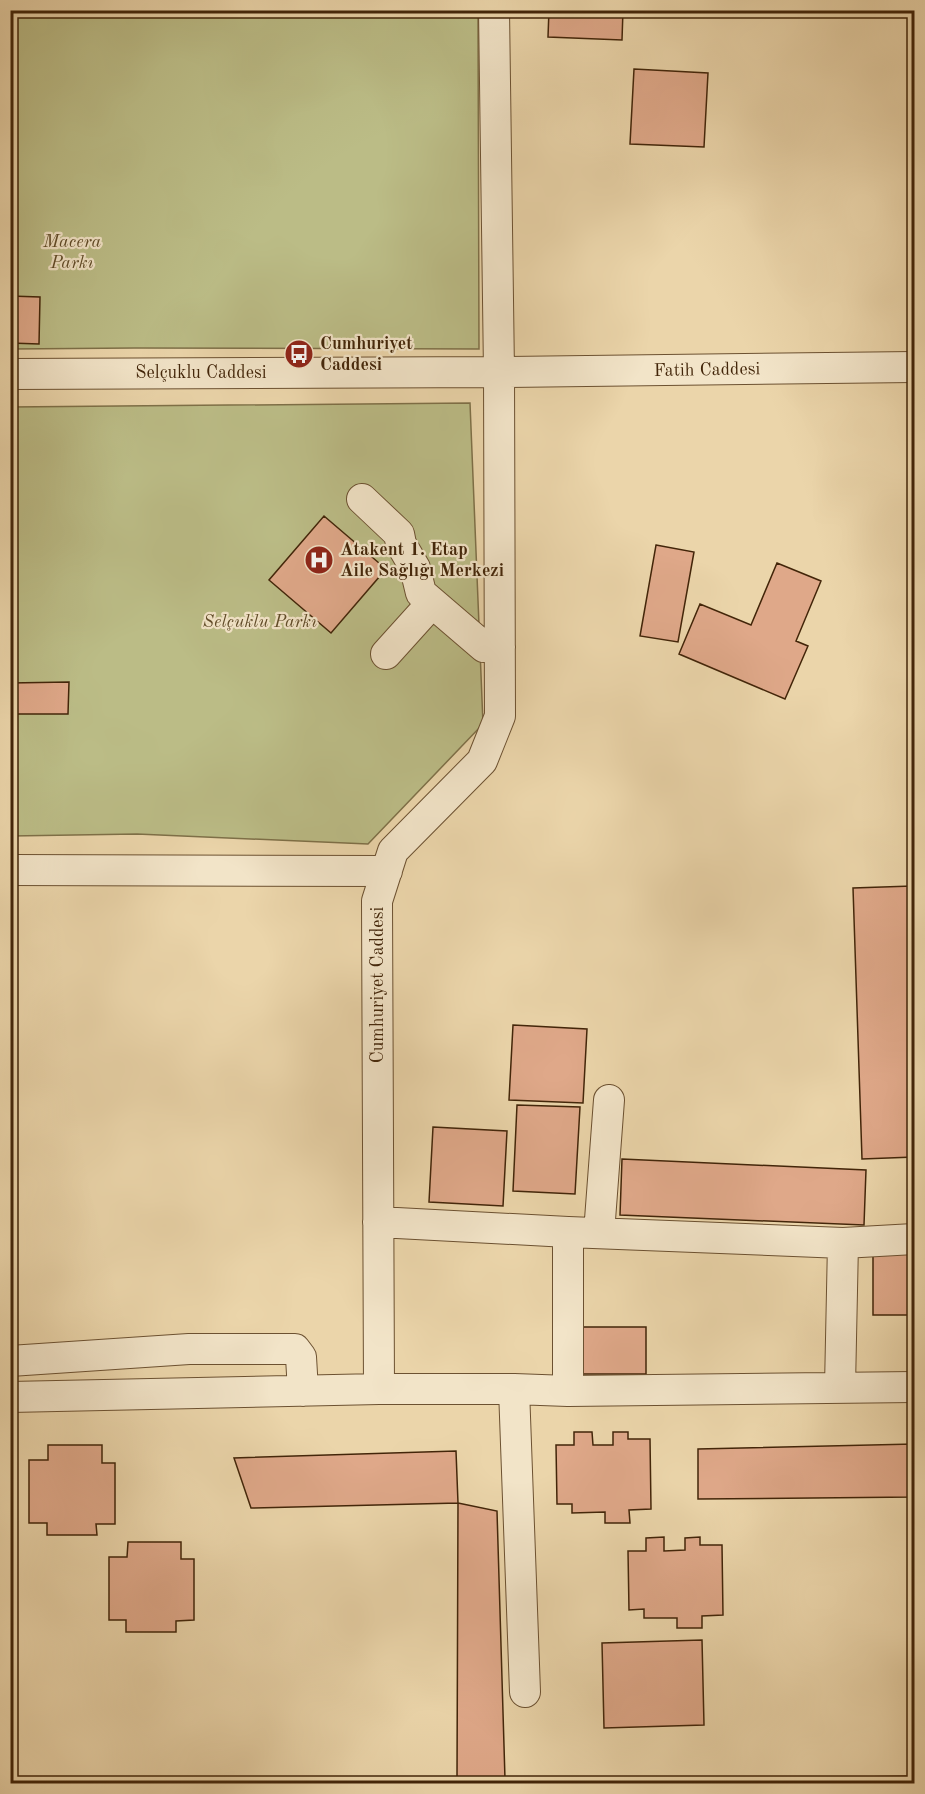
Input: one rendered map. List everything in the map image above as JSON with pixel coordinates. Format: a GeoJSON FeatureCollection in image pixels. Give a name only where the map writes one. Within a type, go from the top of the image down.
{"type":"FeatureCollection","features":[{"type":"Feature","properties":{"kind":"street","name":"Cumhuriyet Caddesi"},"geometry":{"type":"LineString","coordinates":[[379,1389],[377,901],[393,851],[482,761],[500,716],[495,10]]}},
{"type":"Feature","properties":{"kind":"street","name":"Fatih Caddesi"},"geometry":{"type":"LineString","coordinates":[[499,372],[914,367]]}},
{"type":"Feature","properties":{"kind":"street"},"geometry":{"type":"LineString","coordinates":[[914,367],[915,388]]}},
{"type":"Feature","properties":{"kind":"street","name":"Selçuklu Caddesi"},"geometry":{"type":"LineString","coordinates":[[10,374],[499,372]]}},
{"type":"Feature","properties":{"kind":"street"},"geometry":{"type":"LineString","coordinates":[[362,499],[399,534],[401,544],[415,568],[421,593],[484,647],[500,647]]}},
{"type":"Feature","properties":{"kind":"street"},"geometry":{"type":"LineString","coordinates":[[386,654],[432,603]]}},
{"type":"Feature","properties":{"kind":"street"},"geometry":{"type":"LineString","coordinates":[[10,870],[387,871]]}},
{"type":"Feature","properties":{"kind":"street"},"geometry":{"type":"LineString","coordinates":[[599,1233],[609,1100]]}},
{"type":"Feature","properties":{"kind":"street"},"geometry":{"type":"LineString","coordinates":[[378,1222],[843,1243],[915,1239]]}},
{"type":"Feature","properties":{"kind":"street"},"geometry":{"type":"LineString","coordinates":[[568,1232],[568,1391]]}},
{"type":"Feature","properties":{"kind":"street"},"geometry":{"type":"LineString","coordinates":[[840,1387],[843,1243]]}},
{"type":"Feature","properties":{"kind":"street"},"geometry":{"type":"LineString","coordinates":[[10,1360],[189,1349],[295,1349],[301,1357],[303,1391]]}},
{"type":"Feature","properties":{"kind":"street"},"geometry":{"type":"LineString","coordinates":[[10,1397],[379,1389],[568,1391],[915,1387]]}},
{"type":"Feature","properties":{"kind":"street"},"geometry":{"type":"LineString","coordinates":[[514,1389],[525,1692]]}},
{"type":"Feature","properties":{"kind":"green space","name":"Macera Parkı"},"geometry":{"type":"Polygon","coordinates":[[[10,11],[478,11],[479,349],[11,349],[10,11]]]}},
{"type":"Feature","properties":{"kind":"green space","name":"Selçuklu Parkı"},"geometry":{"type":"Polygon","coordinates":[[[470,403],[483,724],[368,844],[137,834],[11,836],[10,407],[470,403]]]}},
{"type":"Feature","properties":{"kind":"building"},"geometry":{"type":"Polygon","coordinates":[[[549,10],[623,10],[622,40],[548,37],[549,10]]]}},
{"type":"Feature","properties":{"kind":"building"},"geometry":{"type":"Polygon","coordinates":[[[683,10],[914,10],[914,15],[684,17],[683,10]]]}},
{"type":"Feature","properties":{"kind":"building"},"geometry":{"type":"Polygon","coordinates":[[[634,69],[708,73],[704,147],[630,144],[634,69]]]}},
{"type":"Feature","properties":{"kind":"building"},"geometry":{"type":"Polygon","coordinates":[[[10,296],[40,297],[39,344],[10,343],[10,296]]]}},
{"type":"Feature","properties":{"kind":"building"},"geometry":{"type":"Polygon","coordinates":[[[324,516],[386,569],[331,633],[269,580],[324,516]]]}},
{"type":"Feature","properties":{"kind":"building"},"geometry":{"type":"Polygon","coordinates":[[[656,545],[694,552],[678,642],[640,636],[656,545]]]}},
{"type":"Feature","properties":{"kind":"building"},"geometry":{"type":"Polygon","coordinates":[[[777,563],[821,581],[796,641],[808,646],[785,699],[679,654],[700,604],[751,625],[777,563]]]}},
{"type":"Feature","properties":{"kind":"building"},"geometry":{"type":"Polygon","coordinates":[[[69,682],[68,714],[10,714],[10,683],[69,682]]]}},
{"type":"Feature","properties":{"kind":"building"},"geometry":{"type":"Polygon","coordinates":[[[912,886],[914,1157],[862,1159],[853,888],[912,886]]]}},
{"type":"Feature","properties":{"kind":"building"},"geometry":{"type":"Polygon","coordinates":[[[513,1025],[587,1029],[583,1103],[509,1100],[513,1025]]]}},
{"type":"Feature","properties":{"kind":"building"},"geometry":{"type":"Polygon","coordinates":[[[517,1105],[580,1107],[575,1194],[513,1191],[517,1105]]]}},
{"type":"Feature","properties":{"kind":"building"},"geometry":{"type":"Polygon","coordinates":[[[433,1127],[507,1131],[503,1206],[429,1202],[433,1127]]]}},
{"type":"Feature","properties":{"kind":"building"},"geometry":{"type":"Polygon","coordinates":[[[622,1159],[866,1170],[864,1225],[620,1215],[622,1159]]]}},
{"type":"Feature","properties":{"kind":"building"},"geometry":{"type":"Polygon","coordinates":[[[873,1251],[914,1251],[914,1315],[873,1315],[873,1251]]]}},
{"type":"Feature","properties":{"kind":"building"},"geometry":{"type":"Polygon","coordinates":[[[582,1327],[646,1327],[646,1374],[581,1374],[582,1327]]]}},
{"type":"Feature","properties":{"kind":"building"},"geometry":{"type":"Polygon","coordinates":[[[574,1432],[592,1432],[593,1445],[613,1445],[613,1432],[628,1432],[628,1439],[650,1439],[651,1509],[629,1510],[630,1523],[605,1523],[605,1512],[572,1513],[572,1504],[557,1504],[556,1445],[574,1445],[574,1432]]]}},
{"type":"Feature","properties":{"kind":"building"},"geometry":{"type":"Polygon","coordinates":[[[914,1444],[914,1497],[698,1499],[698,1449],[914,1444]]]}},
{"type":"Feature","properties":{"kind":"building"},"geometry":{"type":"Polygon","coordinates":[[[48,1445],[102,1445],[102,1463],[115,1463],[115,1524],[96,1524],[97,1535],[47,1535],[47,1523],[29,1523],[29,1460],[48,1460],[48,1445]]]}},
{"type":"Feature","properties":{"kind":"building"},"geometry":{"type":"Polygon","coordinates":[[[456,1451],[458,1503],[251,1508],[234,1458],[456,1451]]]}},
{"type":"Feature","properties":{"kind":"building"},"geometry":{"type":"Polygon","coordinates":[[[458,1503],[497,1511],[505,1779],[457,1780],[458,1503]]]}},
{"type":"Feature","properties":{"kind":"building"},"geometry":{"type":"Polygon","coordinates":[[[664,1537],[664,1551],[685,1550],[685,1538],[700,1537],[700,1545],[722,1545],[723,1615],[702,1616],[702,1628],[677,1628],[677,1618],[644,1618],[644,1609],[629,1610],[628,1551],[646,1551],[646,1538],[664,1537]]]}},
{"type":"Feature","properties":{"kind":"building"},"geometry":{"type":"Polygon","coordinates":[[[128,1542],[181,1542],[181,1559],[194,1559],[194,1620],[176,1621],[176,1632],[126,1632],[126,1620],[109,1620],[109,1557],[127,1557],[128,1542]]]}},
{"type":"Feature","properties":{"kind":"building"},"geometry":{"type":"Polygon","coordinates":[[[702,1640],[704,1725],[604,1728],[602,1643],[702,1640]]]}},
{"type":"Feature","properties":{"kind":"building"},"geometry":{"type":"Polygon","coordinates":[[[914,1776],[914,1784],[687,1784],[687,1780],[914,1776]]]}},
{"type":"Feature","properties":{"kind":"place","name":"Cumhuriyet Caddesi"},"geometry":{"type":"Point","coordinates":[299,354]}},
{"type":"Feature","properties":{"kind":"place","name":"Atakent 1. Etap Aile Sağlığı Merkezi"},"geometry":{"type":"Point","coordinates":[319,560]}}]}
